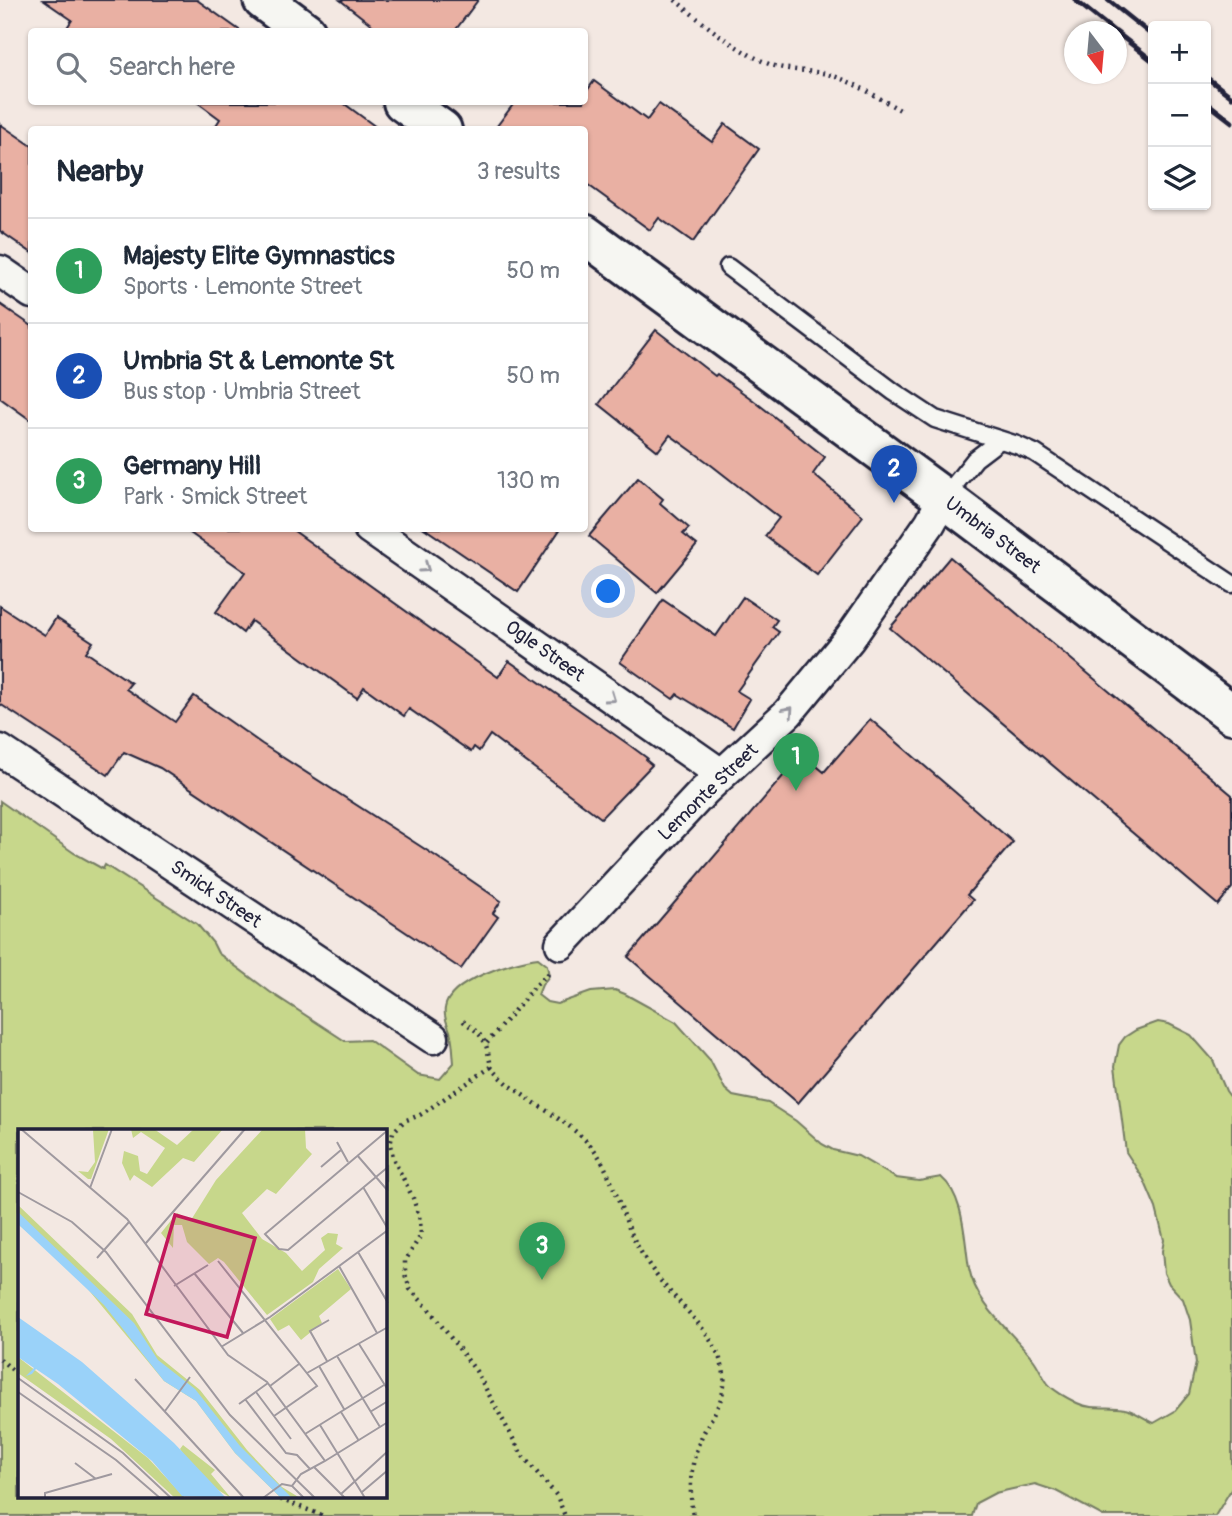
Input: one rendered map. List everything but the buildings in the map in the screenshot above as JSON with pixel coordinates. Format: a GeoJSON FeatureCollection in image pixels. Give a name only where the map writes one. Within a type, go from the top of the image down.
{"type":"FeatureCollection","features":[{"type":"Feature","properties":{"kind":"main road"},"geometry":{"type":"LineString","coordinates":[[263,0],[301,28]]}},
{"type":"Feature","properties":{"kind":"main road"},"geometry":{"type":"LineString","coordinates":[[407,105],[436,126]]}},
{"type":"Feature","properties":{"kind":"main road","name":"Umbria Street"},"geometry":{"type":"LineString","coordinates":[[588,237],[1229,705]]}},
{"type":"Feature","properties":{"kind":"street"},"geometry":{"type":"LineString","coordinates":[[0,271],[28,290]]}},
{"type":"Feature","properties":{"kind":"street","name":"Lemonte Street"},"geometry":{"type":"LineString","coordinates":[[561,944],[721,774],[788,713],[832,662],[930,523],[944,498]]}},
{"type":"Feature","properties":{"kind":"street","name":"Ogle Street"},"geometry":{"type":"LineString","coordinates":[[375,532],[721,774]]}},
{"type":"Feature","properties":{"kind":"street","name":"Smick Street"},"geometry":{"type":"LineString","coordinates":[[0,750],[433,1038]]}},
{"type":"Feature","properties":{"kind":"lane"},"geometry":{"type":"LineString","coordinates":[[728,267],[934,419],[1023,447],[1232,584]]}},
{"type":"Feature","properties":{"kind":"lane"},"geometry":{"type":"LineString","coordinates":[[944,498],[975,459],[1000,440]]}},
{"type":"Feature","properties":{"kind":"path"},"geometry":{"type":"LineString","coordinates":[[675,0],[712,29],[770,65],[829,75],[860,87],[900,110]]}},
{"type":"Feature","properties":{"kind":"path"},"geometry":{"type":"LineString","coordinates":[[487,1043],[534,987],[556,968],[561,944]]}},
{"type":"Feature","properties":{"kind":"path"},"geometry":{"type":"LineString","coordinates":[[455,1016],[480,1033],[487,1043],[491,1067],[505,1083],[566,1124],[593,1148],[609,1177],[635,1241],[651,1269],[694,1316],[719,1356],[724,1376],[723,1394],[700,1439],[692,1463],[690,1494],[694,1516]]}},
{"type":"Feature","properties":{"kind":"path"},"geometry":{"type":"LineString","coordinates":[[491,1067],[420,1115],[404,1121],[393,1132],[390,1144],[394,1160],[413,1198],[420,1220],[421,1235],[405,1261],[405,1275],[410,1289],[428,1308],[476,1371],[522,1455],[557,1496],[565,1516]]}},
{"type":"Feature","properties":{"kind":"path"},"geometry":{"type":"LineString","coordinates":[[0,1359],[18,1375]]}},
{"type":"Feature","properties":{"kind":"path"},"geometry":{"type":"LineString","coordinates":[[277,1498],[324,1516]]}},
{"type":"Feature","properties":{"kind":"green space"},"geometry":{"type":"Polygon","coordinates":[[[0,801],[74,853],[103,869],[105,865],[197,924],[218,953],[270,992],[345,1041],[369,1040],[418,1075],[440,1079],[454,1063],[452,1038],[445,1015],[449,998],[470,981],[499,968],[538,958],[547,965],[549,976],[538,995],[547,1002],[557,1004],[591,992],[615,990],[625,994],[676,1022],[710,1060],[725,1089],[733,1096],[768,1103],[796,1121],[822,1144],[833,1150],[858,1156],[896,1178],[919,1181],[941,1177],[949,1185],[959,1207],[969,1268],[979,1294],[995,1317],[1033,1359],[1053,1389],[1083,1405],[1125,1409],[1154,1423],[1175,1411],[1189,1394],[1196,1363],[1190,1320],[1183,1299],[1169,1284],[1164,1273],[1164,1240],[1156,1208],[1144,1180],[1126,1152],[1115,1066],[1119,1045],[1136,1030],[1158,1022],[1169,1024],[1191,1035],[1213,1060],[1232,1099],[1232,1488],[1215,1516],[1103,1516],[1056,1491],[1035,1484],[995,1493],[976,1503],[972,1516],[0,1516],[0,801]]]}},
{"type":"Feature","properties":{"kind":"railway"},"geometry":{"type":"LineString","coordinates":[[1075,0],[1101,21]]}},
{"type":"Feature","properties":{"kind":"railway"},"geometry":{"type":"LineString","coordinates":[[1108,0],[1148,32]]}},
{"type":"Feature","properties":{"kind":"railway"},"geometry":{"type":"LineString","coordinates":[[1127,41],[1148,57]]}},
{"type":"Feature","properties":{"kind":"railway"},"geometry":{"type":"LineString","coordinates":[[1211,81],[1232,97]]}},
{"type":"Feature","properties":{"kind":"railway"},"geometry":{"type":"LineString","coordinates":[[1211,106],[1232,122]]}},
{"type":"Feature","properties":{"kind":"place","name":"Umbria St & Lemonte St"},"geometry":{"type":"Point","coordinates":[894,503]}},
{"type":"Feature","properties":{"kind":"place","name":"Majesty Elite Gymnastics"},"geometry":{"type":"Point","coordinates":[796,791]}},
{"type":"Feature","properties":{"kind":"place","name":"Germany Hill"},"geometry":{"type":"Point","coordinates":[542,1280]}}]}
